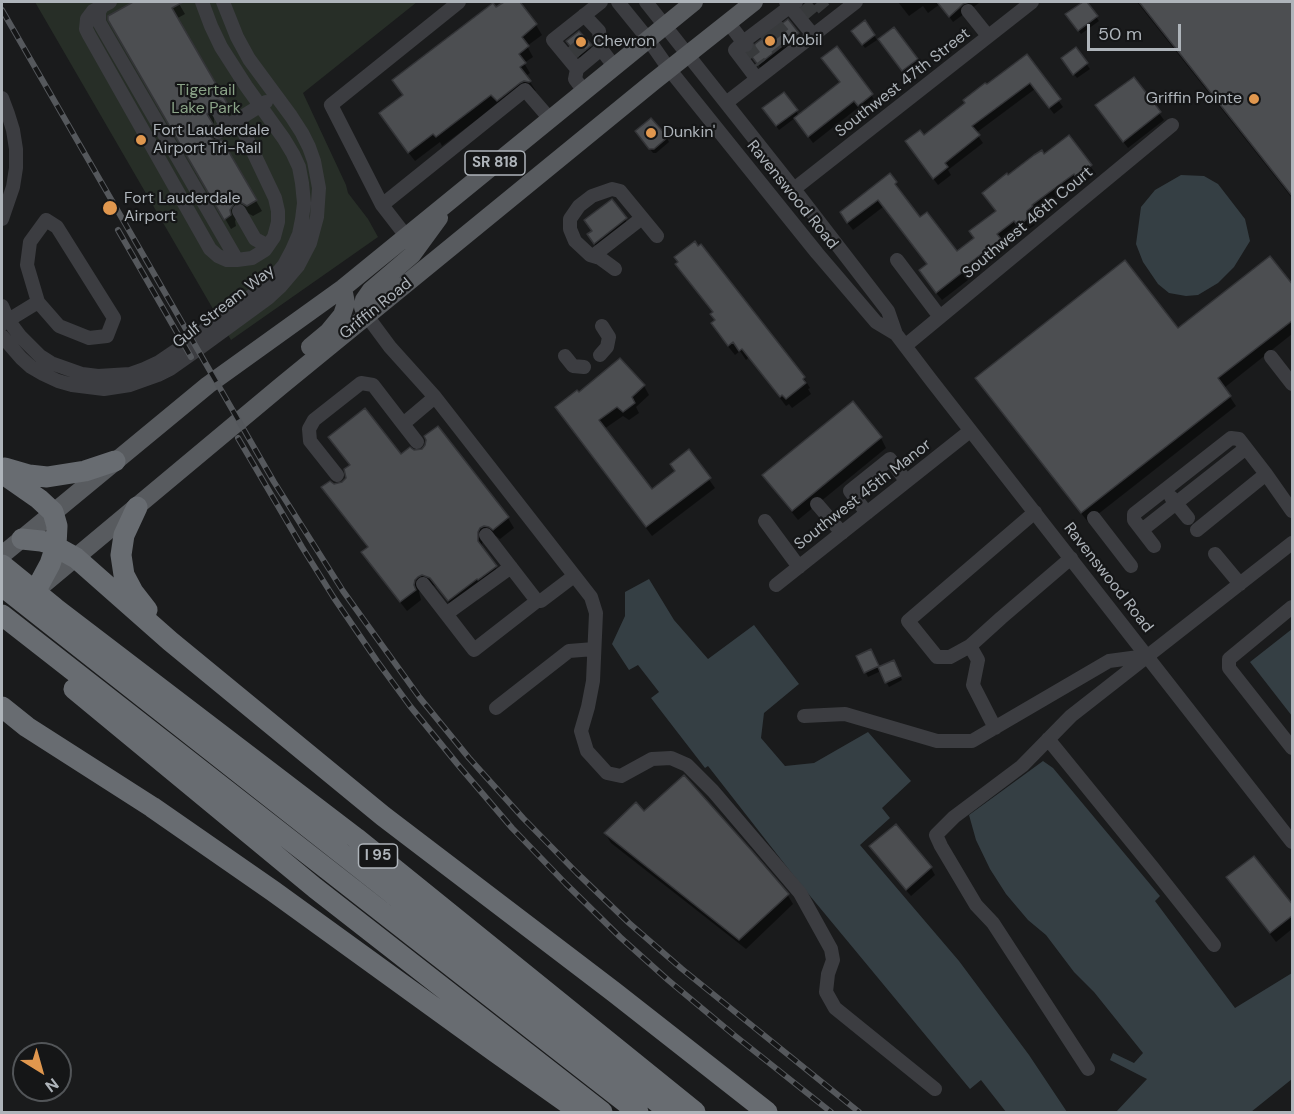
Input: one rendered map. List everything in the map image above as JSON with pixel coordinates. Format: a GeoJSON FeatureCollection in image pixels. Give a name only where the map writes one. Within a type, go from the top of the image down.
{"type":"FeatureCollection","features":[{"type":"Feature","properties":{"kind":"highway"},"geometry":{"type":"LineString","coordinates":[[2,467],[29,475],[47,477],[85,471],[116,461]]}},
{"type":"Feature","properties":{"kind":"highway"},"geometry":{"type":"LineString","coordinates":[[2,473],[39,499],[53,512],[57,526],[56,546],[50,564],[36,590]]}},
{"type":"Feature","properties":{"kind":"highway"},"geometry":{"type":"LineString","coordinates":[[137,507],[124,535],[121,555],[124,574],[133,592],[170,641]]}},
{"type":"Feature","properties":{"kind":"highway"},"geometry":{"type":"LineString","coordinates":[[22,539],[41,541],[56,546],[76,558],[170,641],[383,816],[614,992],[767,1113]]}},
{"type":"Feature","properties":{"kind":"highway","name":"I 95"},"geometry":{"type":"LineString","coordinates":[[2,565],[50,614],[356,838],[695,1113]]}},
{"type":"Feature","properties":{"kind":"highway"},"geometry":{"type":"LineString","coordinates":[[2,586],[50,614],[670,1113]]}},
{"type":"Feature","properties":{"kind":"highway"},"geometry":{"type":"LineString","coordinates":[[2,615],[15,636],[315,888],[602,1113]]}},
{"type":"Feature","properties":{"kind":"highway"},"geometry":{"type":"LineString","coordinates":[[15,636],[638,1113]]}},
{"type":"Feature","properties":{"kind":"highway"},"geometry":{"type":"LineString","coordinates":[[5,712],[152,807],[273,891],[580,1113]]}},
{"type":"Feature","properties":{"kind":"main road","name":"SR 818"},"geometry":{"type":"LineString","coordinates":[[2,555],[214,380],[343,288],[694,2]]}},
{"type":"Feature","properties":{"kind":"main road","name":"Griffin Road"},"geometry":{"type":"LineString","coordinates":[[2,620],[281,386],[752,3]]}},
{"type":"Feature","properties":{"kind":"main road"},"geometry":{"type":"LineString","coordinates":[[367,316],[363,307],[364,300],[371,290],[412,255],[454,197]]}},
{"type":"Feature","properties":{"kind":"main road"},"geometry":{"type":"LineString","coordinates":[[281,386],[291,364],[328,332],[342,315],[346,303],[343,288]]}},
{"type":"Feature","properties":{"kind":"street","name":"Gulf Stream Way"},"geometry":{"type":"LineString","coordinates":[[2,306],[5,322],[40,356],[51,363],[82,374],[98,376],[130,374],[159,362],[261,289],[284,265],[299,234],[302,219],[304,203],[299,167],[293,154],[221,47],[202,2]]}},
{"type":"Feature","properties":{"kind":"street","name":"Gulf Stream Way"},"geometry":{"type":"LineString","coordinates":[[2,336],[21,358],[43,374],[72,385],[104,389],[130,386],[170,369],[268,298],[290,276],[305,254],[315,230],[319,188],[309,147],[291,116],[249,59],[223,2]]}},
{"type":"Feature","properties":{"kind":"street"},"geometry":{"type":"LineString","coordinates":[[406,236],[382,205],[331,105],[459,2]]}},
{"type":"Feature","properties":{"kind":"street"},"geometry":{"type":"LineString","coordinates":[[577,69],[569,55],[553,40],[602,2]]}},
{"type":"Feature","properties":{"kind":"street","name":"Ravenswood Road"},"geometry":{"type":"LineString","coordinates":[[618,2],[766,191],[868,313],[876,322],[896,334]]}},
{"type":"Feature","properties":{"kind":"street","name":"Ravenswood Road"},"geometry":{"type":"LineString","coordinates":[[646,2],[888,311],[896,334],[970,431],[1293,842]]}},
{"type":"Feature","properties":{"kind":"street"},"geometry":{"type":"LineString","coordinates":[[726,103],[787,49],[821,22],[852,2]]}},
{"type":"Feature","properties":{"kind":"street","name":"Southwest 47th Street"},"geometry":{"type":"LineString","coordinates":[[794,189],[1032,2]]}},
{"type":"Feature","properties":{"kind":"street"},"geometry":{"type":"LineString","coordinates":[[752,3],[767,25]]}},
{"type":"Feature","properties":{"kind":"street"},"geometry":{"type":"LineString","coordinates":[[761,71],[735,50],[796,3],[821,22]]}},
{"type":"Feature","properties":{"kind":"street"},"geometry":{"type":"LineString","coordinates":[[106,4],[93,11],[87,20],[89,35],[210,249],[227,260],[252,258],[265,250],[274,237],[278,222],[275,198],[217,109]]}},
{"type":"Feature","properties":{"kind":"street"},"geometry":{"type":"LineString","coordinates":[[968,11],[988,36]]}},
{"type":"Feature","properties":{"kind":"street"},"geometry":{"type":"LineString","coordinates":[[585,15],[593,35],[614,66]]}},
{"type":"Feature","properties":{"kind":"street"},"geometry":{"type":"LineString","coordinates":[[728,22],[745,44]]}},
{"type":"Feature","properties":{"kind":"street"},"geometry":{"type":"LineString","coordinates":[[584,91],[575,79],[577,69],[601,49]]}},
{"type":"Feature","properties":{"kind":"street"},"geometry":{"type":"LineString","coordinates":[[382,205],[525,90],[550,119]]}},
{"type":"Feature","properties":{"kind":"street"},"geometry":{"type":"LineString","coordinates":[[227,126],[275,95]]}},
{"type":"Feature","properties":{"kind":"street"},"geometry":{"type":"LineString","coordinates":[[2,98],[13,130],[16,168],[13,188],[2,219]]}},
{"type":"Feature","properties":{"kind":"street","name":"Southwest 46th Court"},"geometry":{"type":"LineString","coordinates":[[905,346],[1172,126]]}},
{"type":"Feature","properties":{"kind":"street"},"geometry":{"type":"LineString","coordinates":[[615,269],[600,258],[590,255],[575,241],[570,229],[570,219],[579,206],[592,196],[612,189],[620,191],[657,236]]}},
{"type":"Feature","properties":{"kind":"street"},"geometry":{"type":"LineString","coordinates":[[238,211],[255,239],[268,246]]}},
{"type":"Feature","properties":{"kind":"street"},"geometry":{"type":"LineString","coordinates":[[593,256],[642,218]]}},
{"type":"Feature","properties":{"kind":"street"},"geometry":{"type":"LineString","coordinates":[[46,220],[57,227],[114,318],[107,336],[89,338],[59,326],[38,302],[27,265],[30,242],[46,220]]}},
{"type":"Feature","properties":{"kind":"street"},"geometry":{"type":"LineString","coordinates":[[897,260],[940,317]]}},
{"type":"Feature","properties":{"kind":"street"},"geometry":{"type":"LineString","coordinates":[[5,322],[38,302]]}},
{"type":"Feature","properties":{"kind":"street"},"geometry":{"type":"LineString","coordinates":[[367,316],[390,347],[435,397],[591,597],[596,613],[593,681],[581,730],[586,751],[607,773],[621,776],[652,759],[671,758],[687,765],[713,791],[800,893],[831,949],[833,960],[826,992],[835,1008],[935,1089]]}},
{"type":"Feature","properties":{"kind":"street"},"geometry":{"type":"LineString","coordinates":[[600,355],[607,346],[609,337],[602,326]]}},
{"type":"Feature","properties":{"kind":"street"},"geometry":{"type":"LineString","coordinates":[[565,356],[573,366],[584,367]]}},
{"type":"Feature","properties":{"kind":"street"},"geometry":{"type":"LineString","coordinates":[[1271,357],[1293,384]]}},
{"type":"Feature","properties":{"kind":"street"},"geometry":{"type":"LineString","coordinates":[[337,475],[310,441],[309,429],[314,420],[361,382],[373,385],[417,442]]}},
{"type":"Feature","properties":{"kind":"street"},"geometry":{"type":"LineString","coordinates":[[402,424],[435,397]]}},
{"type":"Feature","properties":{"kind":"street","name":"Southwest 45th Manor"},"geometry":{"type":"LineString","coordinates":[[776,585],[970,431]]}},
{"type":"Feature","properties":{"kind":"street"},"geometry":{"type":"LineString","coordinates":[[1154,546],[1134,520],[1134,514],[1231,438],[1239,439],[1293,511]]}},
{"type":"Feature","properties":{"kind":"street"},"geometry":{"type":"LineString","coordinates":[[1142,530],[1246,448]]}},
{"type":"Feature","properties":{"kind":"street"},"geometry":{"type":"LineString","coordinates":[[867,513],[850,491],[890,459],[906,482]]}},
{"type":"Feature","properties":{"kind":"street"},"geometry":{"type":"LineString","coordinates":[[1197,530],[1266,474]]}},
{"type":"Feature","properties":{"kind":"street"},"geometry":{"type":"LineString","coordinates":[[1165,490],[1188,518]]}},
{"type":"Feature","properties":{"kind":"street"},"geometry":{"type":"LineString","coordinates":[[817,504],[842,533]]}},
{"type":"Feature","properties":{"kind":"street"},"geometry":{"type":"LineString","coordinates":[[1035,512],[908,621],[937,657],[950,657],[970,646],[1071,558]]}},
{"type":"Feature","properties":{"kind":"street"},"geometry":{"type":"LineString","coordinates":[[1095,518],[1131,566]]}},
{"type":"Feature","properties":{"kind":"street"},"geometry":{"type":"LineString","coordinates":[[765,521],[800,567]]}},
{"type":"Feature","properties":{"kind":"street"},"geometry":{"type":"LineString","coordinates":[[486,535],[537,601]]}},
{"type":"Feature","properties":{"kind":"street"},"geometry":{"type":"LineString","coordinates":[[1088,1069],[993,923],[976,905],[936,835],[954,817],[1022,766],[1071,716],[1293,543]]}},
{"type":"Feature","properties":{"kind":"street"},"geometry":{"type":"LineString","coordinates":[[1215,554],[1240,584]]}},
{"type":"Feature","properties":{"kind":"street"},"geometry":{"type":"LineString","coordinates":[[446,614],[511,567]]}},
{"type":"Feature","properties":{"kind":"street"},"geometry":{"type":"LineString","coordinates":[[423,584],[474,650],[537,601],[542,601],[574,576]]}},
{"type":"Feature","properties":{"kind":"street"},"geometry":{"type":"LineString","coordinates":[[1293,607],[1228,659],[1229,668],[1293,748]]}},
{"type":"Feature","properties":{"kind":"street"},"geometry":{"type":"LineString","coordinates":[[970,646],[978,660],[973,686],[995,728]]}},
{"type":"Feature","properties":{"kind":"street"},"geometry":{"type":"LineString","coordinates":[[496,708],[569,651],[594,649]]}},
{"type":"Feature","properties":{"kind":"street"},"geometry":{"type":"LineString","coordinates":[[804,716],[845,714],[937,741],[972,741],[1109,661],[1148,656]]}},
{"type":"Feature","properties":{"kind":"street"},"geometry":{"type":"LineString","coordinates":[[1048,739],[1214,945]]}},
{"type":"Feature","properties":{"kind":"green space","name":"Tigertail Lake Park"},"geometry":{"type":"Polygon","coordinates":[[[35,2],[417,2],[303,93],[348,193],[368,219],[378,237],[231,340],[35,2]]]}},
{"type":"Feature","properties":{"kind":"shaded area"},"geometry":{"type":"Polygon","coordinates":[[[1181,175],[1204,176],[1218,184],[1245,219],[1250,241],[1234,267],[1218,283],[1198,295],[1186,296],[1169,293],[1158,284],[1143,262],[1136,244],[1141,207],[1155,190],[1181,175]]]}},
{"type":"Feature","properties":{"kind":"shaded area"},"geometry":{"type":"Polygon","coordinates":[[[649,579],[674,620],[708,659],[754,625],[799,684],[764,713],[761,738],[785,766],[814,763],[868,732],[911,781],[882,808],[890,818],[860,845],[959,961],[1029,1055],[1067,1112],[1006,1112],[981,1080],[970,1089],[801,885],[708,766],[705,768],[651,698],[659,692],[638,665],[629,670],[612,644],[625,616],[625,592],[649,579]]]}},
{"type":"Feature","properties":{"kind":"shaded area"},"geometry":{"type":"Polygon","coordinates":[[[1292,629],[1292,716],[1250,662],[1292,629]]]}},
{"type":"Feature","properties":{"kind":"shaded area"},"geometry":{"type":"Polygon","coordinates":[[[1043,761],[1053,768],[1160,896],[1155,901],[1235,1008],[1292,973],[1292,1079],[1251,1112],[1116,1112],[1147,1079],[1110,1060],[1113,1053],[1134,1063],[1143,1053],[1094,992],[1074,972],[1046,935],[1028,920],[1006,894],[990,869],[976,840],[969,815],[1043,761]]]}},
{"type":"Feature","properties":{"kind":"building"},"geometry":{"type":"Polygon","coordinates":[[[133,2],[183,2],[172,8],[227,103],[217,100],[212,101],[209,105],[207,114],[213,124],[210,128],[210,136],[214,140],[222,140],[257,200],[247,206],[240,202],[234,204],[230,210],[231,215],[224,220],[108,20],[108,16],[133,2]]]}},
{"type":"Feature","properties":{"kind":"building"},"geometry":{"type":"Polygon","coordinates":[[[504,2],[520,2],[537,24],[522,37],[529,46],[519,54],[526,63],[520,67],[531,81],[520,83],[497,101],[491,95],[436,137],[433,134],[408,153],[379,113],[403,95],[392,80],[493,3],[496,7],[504,2]]]}},
{"type":"Feature","properties":{"kind":"building"},"geometry":{"type":"Polygon","coordinates":[[[937,2],[969,2],[963,4],[949,17],[937,2]]]}},
{"type":"Feature","properties":{"kind":"building"},"geometry":{"type":"Polygon","coordinates":[[[1083,2],[1087,2],[1098,16],[1078,31],[1065,14],[1083,2]]]}},
{"type":"Feature","properties":{"kind":"building","name":"Griffin Pointe"},"geometry":{"type":"Polygon","coordinates":[[[1139,2],[1293,2],[1293,197],[1139,2]]]}},
{"type":"Feature","properties":{"kind":"building"},"geometry":{"type":"Polygon","coordinates":[[[788,19],[799,33],[758,65],[749,53],[753,51],[755,44],[788,19]]]}},
{"type":"Feature","properties":{"kind":"building"},"geometry":{"type":"Polygon","coordinates":[[[865,20],[875,35],[862,45],[851,31],[865,20]]]}},
{"type":"Feature","properties":{"kind":"building"},"geometry":{"type":"Polygon","coordinates":[[[894,27],[918,59],[902,71],[878,39],[894,27]]]}},
{"type":"Feature","properties":{"kind":"building"},"geometry":{"type":"Polygon","coordinates":[[[579,31],[592,45],[578,56],[566,41],[579,31]]]}},
{"type":"Feature","properties":{"kind":"building"},"geometry":{"type":"Polygon","coordinates":[[[837,46],[873,94],[858,106],[854,101],[808,137],[794,118],[840,82],[821,58],[837,46]]]}},
{"type":"Feature","properties":{"kind":"building"},"geometry":{"type":"Polygon","coordinates":[[[1076,47],[1088,63],[1073,75],[1061,58],[1076,47]]]}},
{"type":"Feature","properties":{"kind":"building"},"geometry":{"type":"Polygon","coordinates":[[[1027,54],[1061,99],[1049,108],[1030,83],[972,126],[980,135],[945,163],[948,167],[933,179],[905,141],[920,130],[924,135],[965,103],[963,100],[1027,54]]]}},
{"type":"Feature","properties":{"kind":"building"},"geometry":{"type":"Polygon","coordinates":[[[1134,77],[1161,112],[1123,142],[1095,105],[1134,77]]]}},
{"type":"Feature","properties":{"kind":"building"},"geometry":{"type":"Polygon","coordinates":[[[784,92],[798,110],[776,126],[762,108],[784,92]]]}},
{"type":"Feature","properties":{"kind":"building","name":"Dunkin'"},"geometry":{"type":"Polygon","coordinates":[[[651,118],[668,137],[654,149],[649,149],[635,131],[651,118]]]}},
{"type":"Feature","properties":{"kind":"building"},"geometry":{"type":"Polygon","coordinates":[[[1069,135],[1092,165],[1076,177],[1074,174],[1032,205],[1027,211],[1031,216],[1018,226],[1014,221],[997,234],[1001,239],[962,269],[964,271],[936,293],[919,270],[927,264],[878,200],[847,223],[840,212],[890,173],[897,182],[895,184],[920,217],[927,212],[957,251],[974,238],[969,231],[996,211],[982,193],[1034,155],[1042,150],[1044,154],[1069,135]]]}},
{"type":"Feature","properties":{"kind":"building"},"geometry":{"type":"Polygon","coordinates":[[[612,199],[627,218],[594,244],[587,234],[592,231],[584,220],[612,199]]]}},
{"type":"Feature","properties":{"kind":"building"},"geometry":{"type":"Polygon","coordinates":[[[695,241],[698,246],[701,244],[805,377],[803,379],[806,383],[786,399],[782,395],[780,397],[742,349],[739,351],[733,342],[728,346],[711,323],[715,320],[710,314],[713,312],[675,264],[678,262],[674,257],[695,241]]]}},
{"type":"Feature","properties":{"kind":"building"},"geometry":{"type":"Polygon","coordinates":[[[1270,256],[1293,285],[1293,320],[1218,378],[1231,396],[1081,513],[975,378],[1125,260],[1178,328],[1270,256]]]}},
{"type":"Feature","properties":{"kind":"building"},"geometry":{"type":"Polygon","coordinates":[[[620,358],[645,385],[632,397],[635,403],[623,412],[617,407],[599,420],[652,489],[675,471],[670,464],[689,449],[711,478],[646,527],[555,407],[577,390],[579,392],[620,358]]]}},
{"type":"Feature","properties":{"kind":"building"},"geometry":{"type":"Polygon","coordinates":[[[853,401],[882,437],[792,511],[762,475],[853,401]]]}},
{"type":"Feature","properties":{"kind":"building"},"geometry":{"type":"Polygon","coordinates":[[[365,408],[401,454],[410,447],[414,450],[422,449],[426,440],[424,436],[438,426],[509,517],[493,530],[484,526],[478,532],[478,541],[497,566],[448,601],[430,578],[422,575],[415,580],[416,590],[400,602],[361,552],[368,547],[321,487],[330,481],[334,484],[342,482],[346,478],[344,469],[350,465],[328,437],[365,408]]]}},
{"type":"Feature","properties":{"kind":"building"},"geometry":{"type":"Polygon","coordinates":[[[871,649],[879,666],[864,673],[856,656],[871,649]]]}},
{"type":"Feature","properties":{"kind":"building"},"geometry":{"type":"Polygon","coordinates":[[[894,660],[901,676],[885,683],[878,667],[894,660]]]}},
{"type":"Feature","properties":{"kind":"building"},"geometry":{"type":"Polygon","coordinates":[[[684,775],[789,894],[739,940],[604,833],[636,802],[644,811],[684,775]]]}},
{"type":"Feature","properties":{"kind":"building"},"geometry":{"type":"Polygon","coordinates":[[[896,824],[932,867],[906,890],[869,846],[896,824]]]}},
{"type":"Feature","properties":{"kind":"building"},"geometry":{"type":"Polygon","coordinates":[[[1254,856],[1293,905],[1293,915],[1270,933],[1226,877],[1254,856]]]}},
{"type":"Feature","properties":{"kind":"tunnel"},"geometry":{"type":"LineString","coordinates":[[818,2],[824,9]]}},
{"type":"Feature","properties":{"kind":"tunnel"},"geometry":{"type":"LineString","coordinates":[[804,4],[815,17]]}},
{"type":"Feature","properties":{"kind":"tunnel"},"geometry":{"type":"LineString","coordinates":[[774,23],[789,41]]}},
{"type":"Feature","properties":{"kind":"tunnel"},"geometry":{"type":"LineString","coordinates":[[764,31],[778,49]]}},
{"type":"Feature","properties":{"kind":"tunnel"},"geometry":{"type":"LineString","coordinates":[[571,54],[587,40]]}},
{"type":"Feature","properties":{"kind":"tunnel"},"geometry":{"type":"LineString","coordinates":[[746,45],[760,64]]}},
{"type":"Feature","properties":{"kind":"railway"},"geometry":{"type":"LineString","coordinates":[[2,10],[274,482],[343,591],[420,698],[469,758],[523,818],[629,923],[682,969],[859,1112]]}},
{"type":"Feature","properties":{"kind":"railway"},"geometry":{"type":"LineString","coordinates":[[118,230],[191,357]]}},
{"type":"Feature","properties":{"kind":"railway"},"geometry":{"type":"LineString","coordinates":[[238,438],[302,547],[377,661],[410,706],[512,828],[620,937],[668,980],[831,1112]]}},
{"type":"Feature","properties":{"kind":"place","name":"Mobil"},"geometry":{"type":"Point","coordinates":[770,41]}},
{"type":"Feature","properties":{"kind":"place","name":"Chevron"},"geometry":{"type":"Point","coordinates":[581,42]}},
{"type":"Feature","properties":{"kind":"place","name":"Griffin Pointe"},"geometry":{"type":"Point","coordinates":[1254,99]}},
{"type":"Feature","properties":{"kind":"place","name":"Dunkin'"},"geometry":{"type":"Point","coordinates":[651,133]}},
{"type":"Feature","properties":{"kind":"place","name":"Fort Lauderdale Airport Tri-Rail"},"geometry":{"type":"Point","coordinates":[141,140]}},
{"type":"Feature","properties":{"kind":"place","name":"Fort Lauderdale Airport"},"geometry":{"type":"Point","coordinates":[110,208]}}]}
